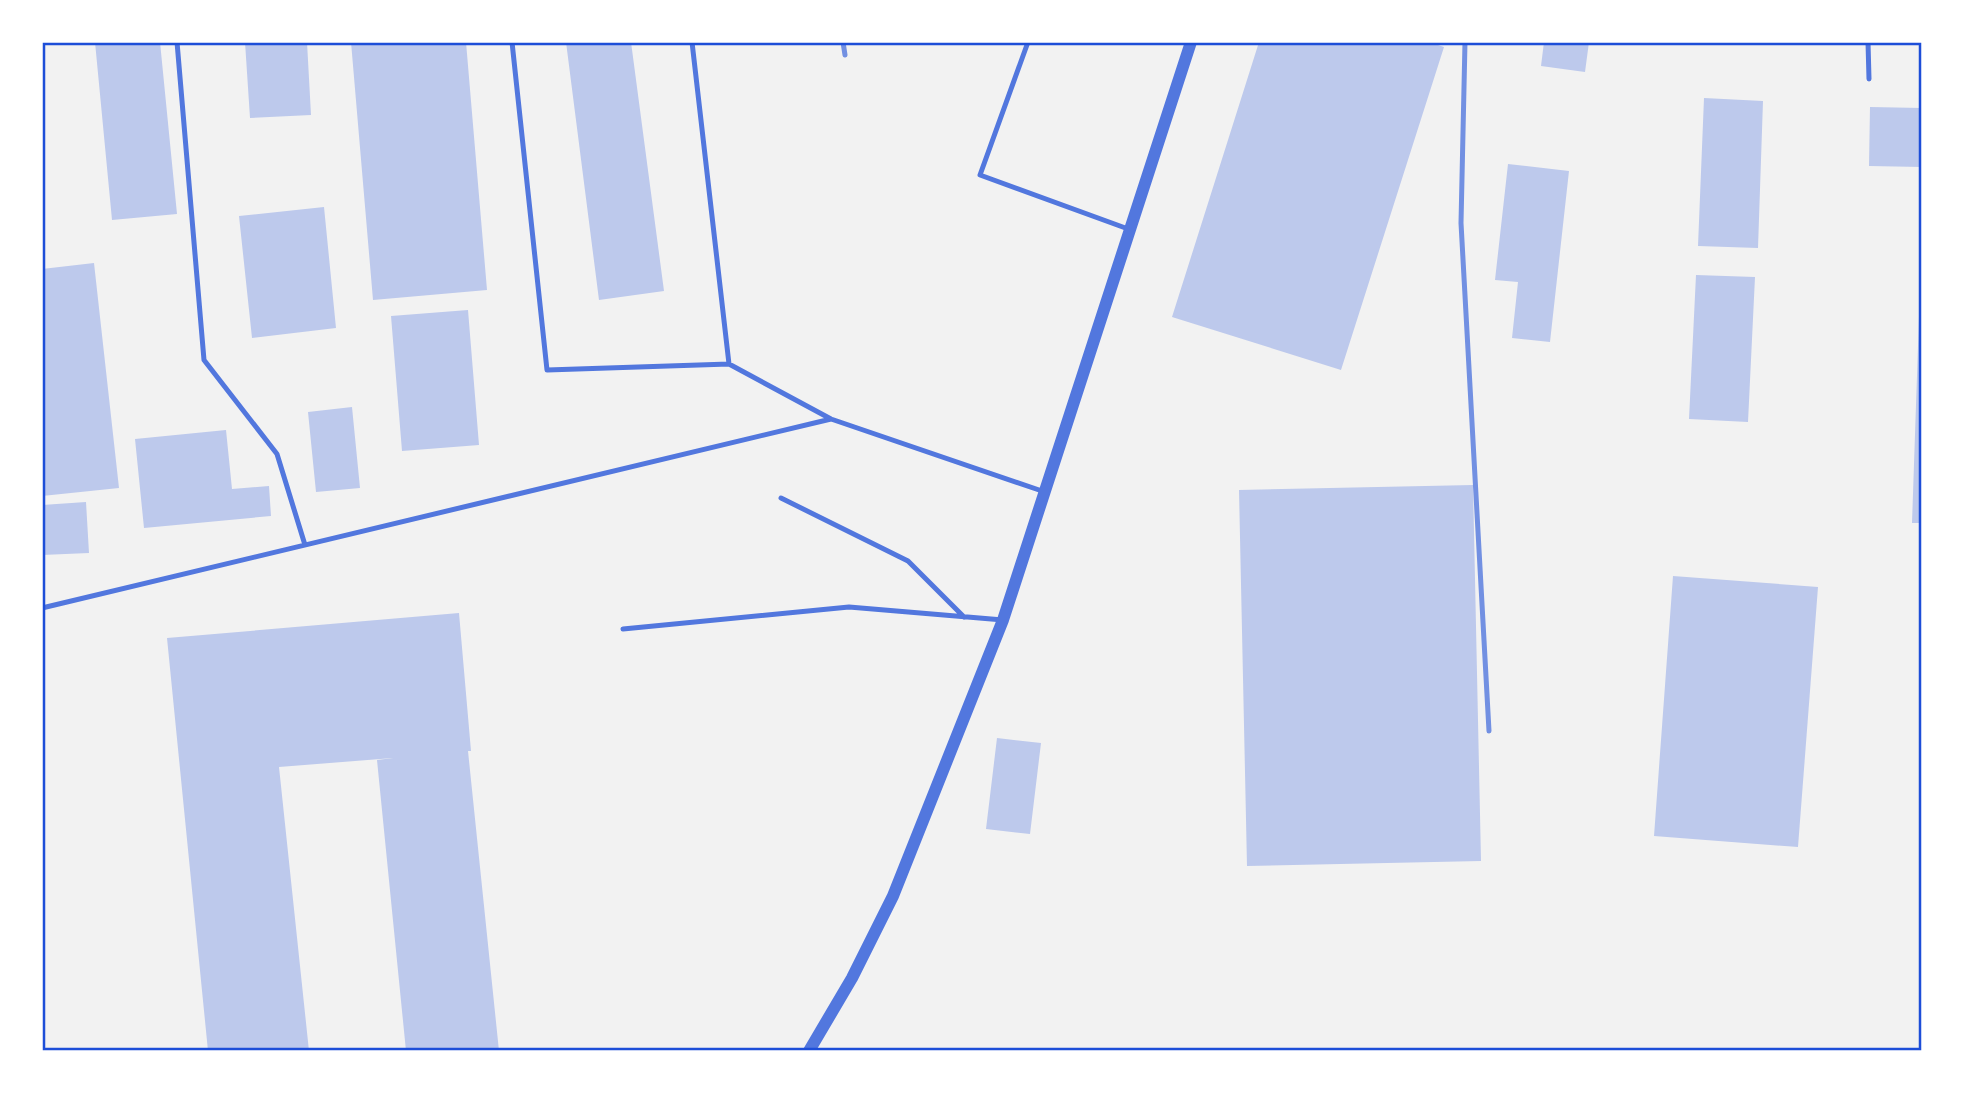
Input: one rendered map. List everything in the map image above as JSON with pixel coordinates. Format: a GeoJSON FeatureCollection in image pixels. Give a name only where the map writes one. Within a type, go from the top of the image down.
{"type":"FeatureCollection","features":[{"type":"Feature","properties":{"kind":"street"},"geometry":{"type":"LineString","coordinates":[[809,1051],[852,978],[893,896],[1003,620],[1191,42]]}},
{"type":"Feature","properties":{"kind":"lane"},"geometry":{"type":"LineString","coordinates":[[177,42],[204,360],[277,454],[305,545]]}},
{"type":"Feature","properties":{"kind":"lane"},"geometry":{"type":"LineString","coordinates":[[512,42],[547,370],[729,363],[831,419],[1045,492]]}},
{"type":"Feature","properties":{"kind":"lane"},"geometry":{"type":"LineString","coordinates":[[692,42],[729,363]]}},
{"type":"Feature","properties":{"kind":"lane"},"geometry":{"type":"LineString","coordinates":[[1028,42],[980,175],[1130,230]]}},
{"type":"Feature","properties":{"kind":"lane"},"geometry":{"type":"LineString","coordinates":[[1868,42],[1869,79]]}},
{"type":"Feature","properties":{"kind":"lane"},"geometry":{"type":"LineString","coordinates":[[42,608],[831,419]]}},
{"type":"Feature","properties":{"kind":"lane"},"geometry":{"type":"LineString","coordinates":[[781,498],[908,561],[964,617]]}},
{"type":"Feature","properties":{"kind":"lane"},"geometry":{"type":"LineString","coordinates":[[623,629],[849,607],[1003,620]]}},
{"type":"Feature","properties":{"kind":"building"},"geometry":{"type":"Polygon","coordinates":[[[95,42],[160,42],[177,214],[112,220],[95,42]]]}},
{"type":"Feature","properties":{"kind":"building"},"geometry":{"type":"Polygon","coordinates":[[[245,42],[307,42],[311,115],[250,118],[245,42]]]}},
{"type":"Feature","properties":{"kind":"building"},"geometry":{"type":"Polygon","coordinates":[[[351,42],[466,42],[487,290],[373,300],[351,42]]]}},
{"type":"Feature","properties":{"kind":"building"},"geometry":{"type":"Polygon","coordinates":[[[566,42],[631,42],[664,291],[599,300],[566,42]]]}},
{"type":"Feature","properties":{"kind":"building"},"geometry":{"type":"Polygon","coordinates":[[[1259,42],[1429,42],[1444,47],[1341,370],[1172,317],[1259,42]]]}},
{"type":"Feature","properties":{"kind":"building"},"geometry":{"type":"Polygon","coordinates":[[[1544,42],[1589,42],[1585,72],[1541,66],[1544,42]]]}},
{"type":"Feature","properties":{"kind":"building"},"geometry":{"type":"Polygon","coordinates":[[[1704,98],[1763,101],[1758,248],[1698,246],[1704,98]]]}},
{"type":"Feature","properties":{"kind":"building"},"geometry":{"type":"Polygon","coordinates":[[[1870,107],[1922,108],[1922,167],[1869,166],[1870,107]]]}},
{"type":"Feature","properties":{"kind":"building"},"geometry":{"type":"Polygon","coordinates":[[[1508,164],[1569,171],[1550,342],[1512,338],[1518,282],[1495,280],[1508,164]]]}},
{"type":"Feature","properties":{"kind":"building"},"geometry":{"type":"Polygon","coordinates":[[[324,207],[336,328],[252,338],[239,216],[324,207]]]}},
{"type":"Feature","properties":{"kind":"building"},"geometry":{"type":"Polygon","coordinates":[[[94,263],[119,488],[42,496],[42,269],[94,263]]]}},
{"type":"Feature","properties":{"kind":"building"},"geometry":{"type":"Polygon","coordinates":[[[1696,275],[1755,277],[1748,422],[1689,419],[1696,275]]]}},
{"type":"Feature","properties":{"kind":"building"},"geometry":{"type":"Polygon","coordinates":[[[1920,287],[1922,523],[1912,523],[1920,287]]]}},
{"type":"Feature","properties":{"kind":"building"},"geometry":{"type":"Polygon","coordinates":[[[468,310],[479,445],[402,451],[391,316],[468,310]]]}},
{"type":"Feature","properties":{"kind":"building"},"geometry":{"type":"Polygon","coordinates":[[[352,407],[360,488],[316,492],[308,412],[352,407]]]}},
{"type":"Feature","properties":{"kind":"building"},"geometry":{"type":"Polygon","coordinates":[[[226,430],[232,489],[269,486],[271,516],[144,528],[135,439],[226,430]]]}},
{"type":"Feature","properties":{"kind":"building"},"geometry":{"type":"Polygon","coordinates":[[[1473,485],[1481,861],[1247,866],[1239,490],[1473,485]]]}},
{"type":"Feature","properties":{"kind":"building"},"geometry":{"type":"Polygon","coordinates":[[[86,502],[89,553],[42,555],[42,505],[86,502]]]}},
{"type":"Feature","properties":{"kind":"building"},"geometry":{"type":"Polygon","coordinates":[[[1673,576],[1818,587],[1798,847],[1654,836],[1673,576]]]}},
{"type":"Feature","properties":{"kind":"building"},"geometry":{"type":"Polygon","coordinates":[[[459,613],[471,751],[468,751],[499,1051],[406,1051],[377,760],[393,758],[279,767],[309,1051],[208,1051],[167,638],[459,613]]]}},
{"type":"Feature","properties":{"kind":"building"},"geometry":{"type":"Polygon","coordinates":[[[997,738],[1041,743],[1030,834],[986,829],[997,738]]]}},
{"type":"Feature","properties":{"kind":"railway"},"geometry":{"type":"LineString","coordinates":[[843,42],[845,55]]}},
{"type":"Feature","properties":{"kind":"railway"},"geometry":{"type":"LineString","coordinates":[[1465,42],[1461,223],[1489,731]]}}]}
